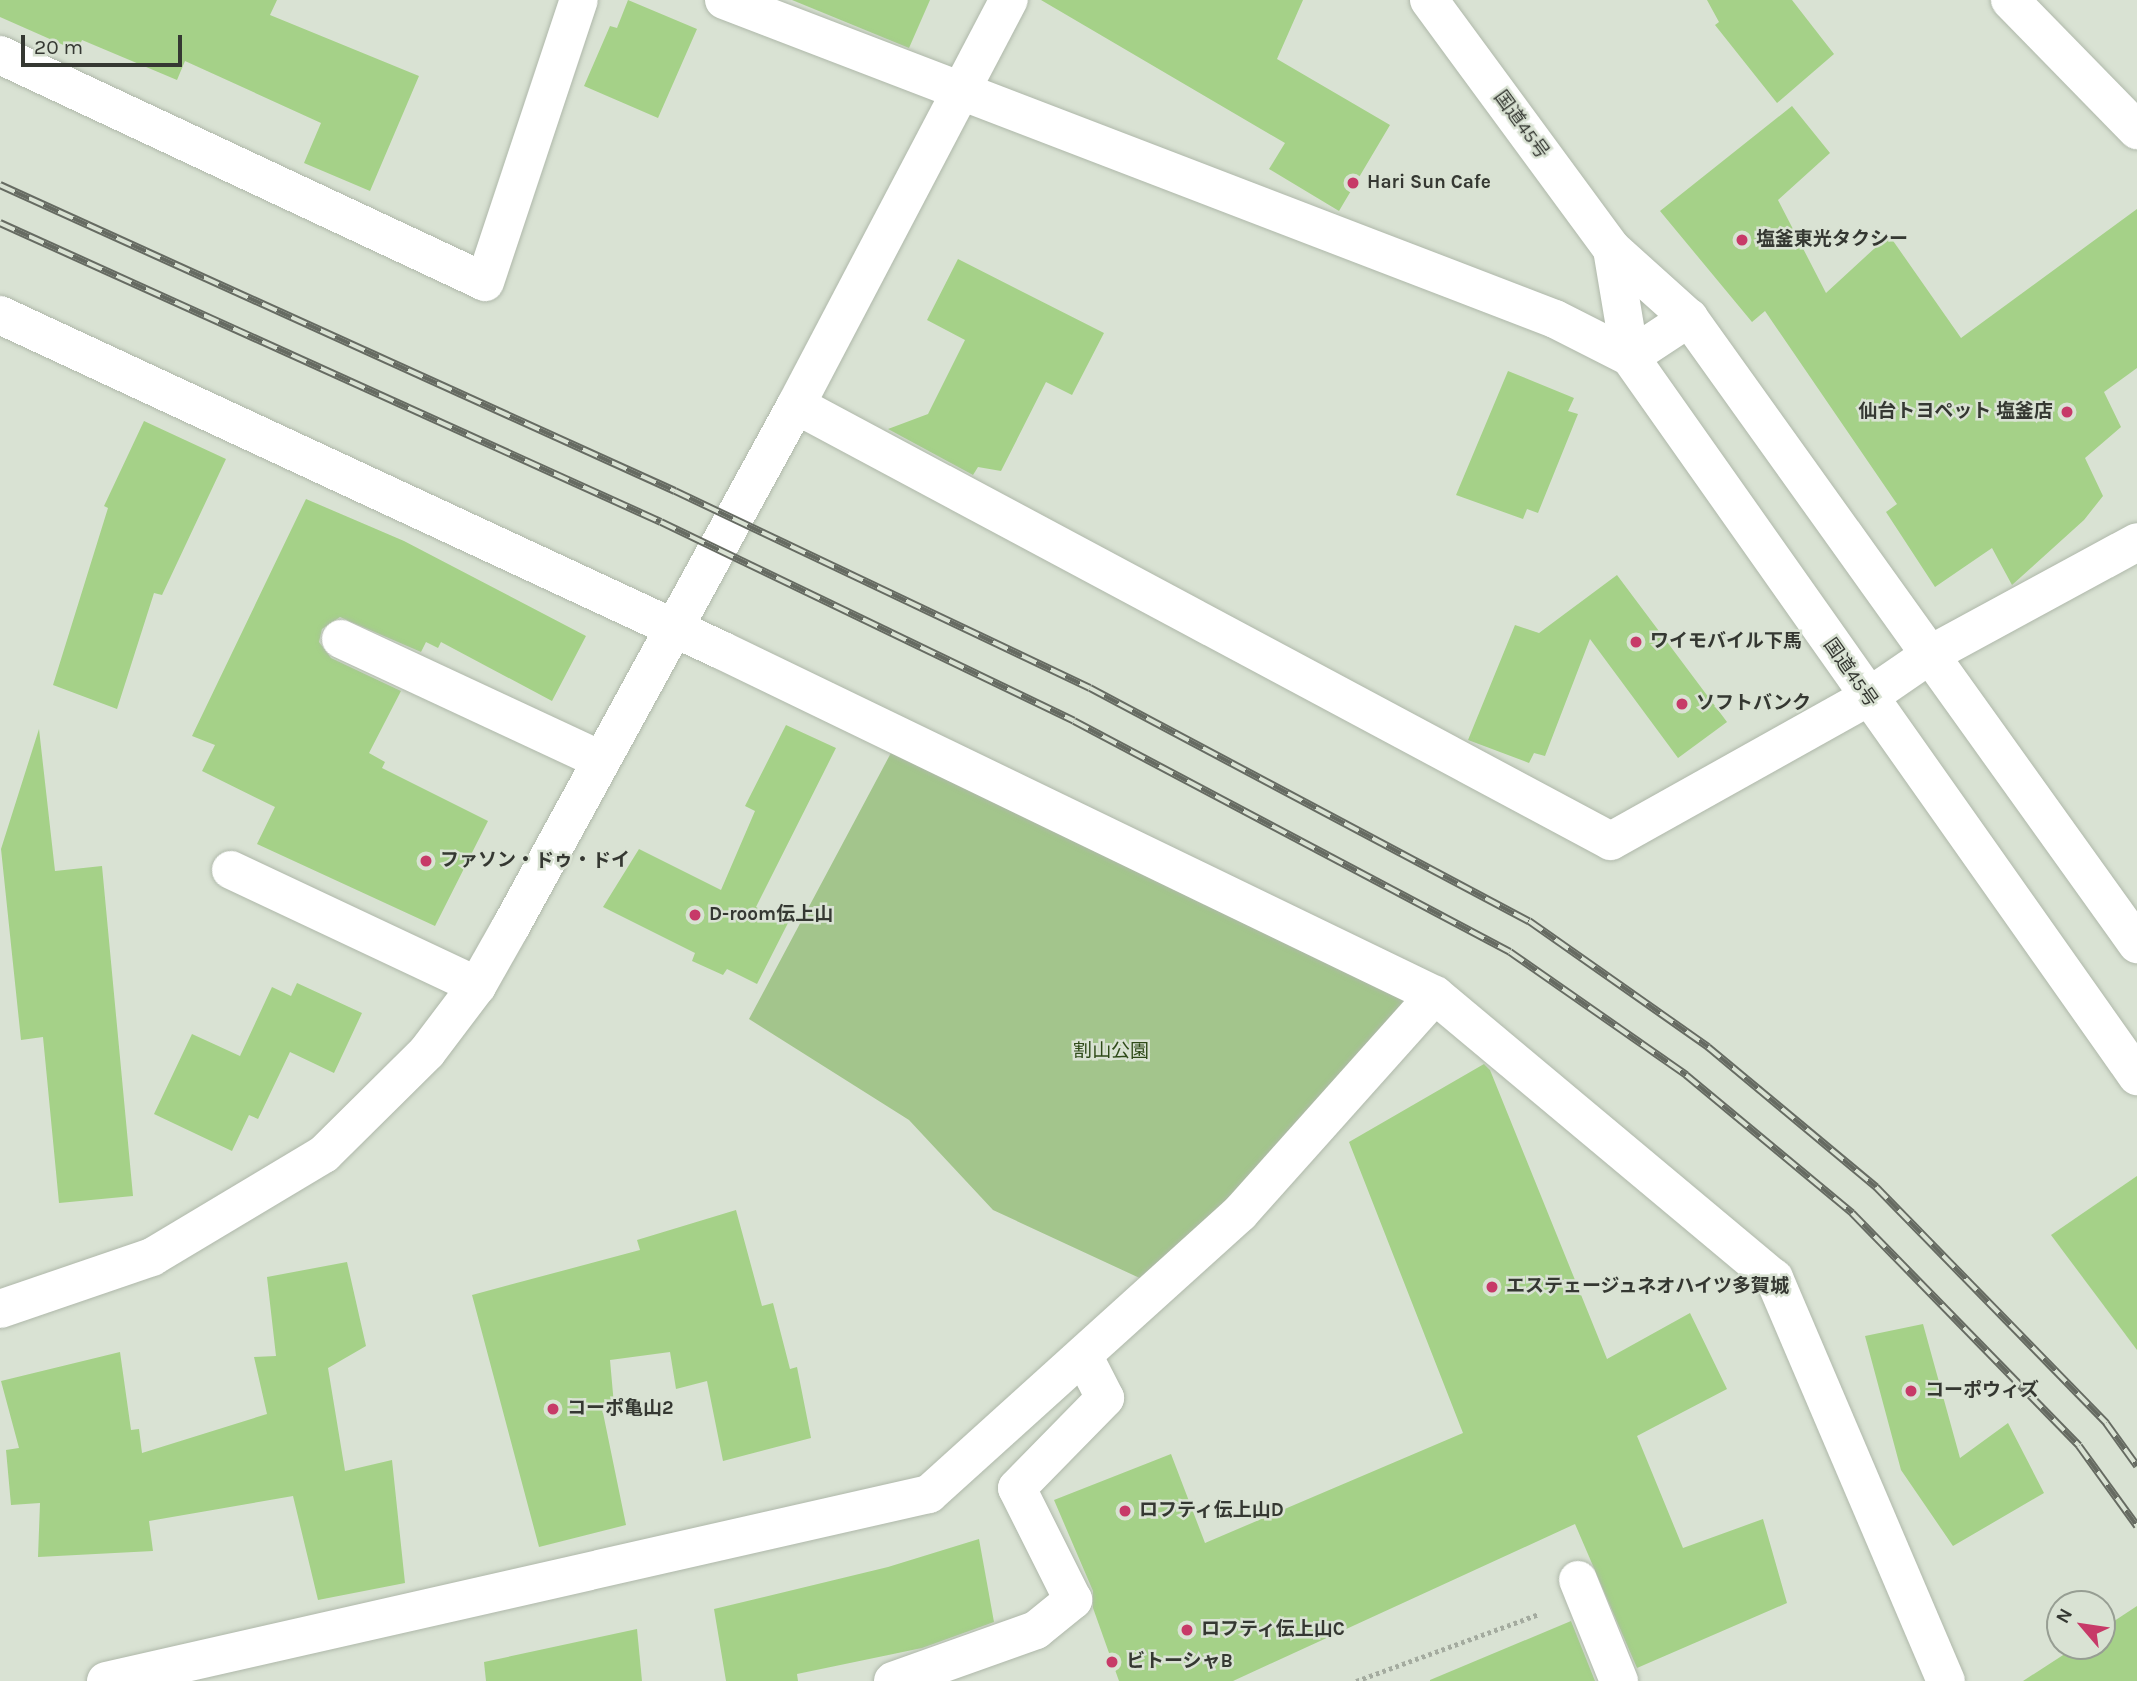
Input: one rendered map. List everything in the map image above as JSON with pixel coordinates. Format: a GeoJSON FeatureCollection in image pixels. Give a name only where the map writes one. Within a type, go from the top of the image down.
{"type":"FeatureCollection","features":[{"type":"Feature","properties":{"kind":"main road"},"geometry":{"type":"LineString","coordinates":[[0,55],[485,282],[579,0]]}},
{"type":"Feature","properties":{"kind":"main road"},"geometry":{"type":"LineString","coordinates":[[724,0],[960,93],[1555,319],[1630,357],[1689,318]]}},
{"type":"Feature","properties":{"kind":"main road"},"geometry":{"type":"LineString","coordinates":[[0,1309],[152,1257],[324,1154],[428,1052],[477,986],[796,405],[1009,0]]}},
{"type":"Feature","properties":{"kind":"main road","name":"国道45号"},"geometry":{"type":"LineString","coordinates":[[1429,0],[1612,249],[1689,318],[2137,944]]}},
{"type":"Feature","properties":{"kind":"main road"},"geometry":{"type":"LineString","coordinates":[[2010,0],[2137,130]]}},
{"type":"Feature","properties":{"kind":"main road","name":"国道45号"},"geometry":{"type":"LineString","coordinates":[[1612,249],[1630,357],[1867,698],[2137,1076]]}},
{"type":"Feature","properties":{"kind":"main road"},"geometry":{"type":"LineString","coordinates":[[0,315],[672,627],[1435,995],[1774,1278],[1938,1679]]}},
{"type":"Feature","properties":{"kind":"main road"},"geometry":{"type":"LineString","coordinates":[[796,405],[1611,841],[1867,698],[1931,654],[2137,542]]}},
{"type":"Feature","properties":{"kind":"main road"},"geometry":{"type":"LineString","coordinates":[[341,639],[601,760]]}},
{"type":"Feature","properties":{"kind":"main road"},"geometry":{"type":"LineString","coordinates":[[231,870],[477,986]]}},
{"type":"Feature","properties":{"kind":"main road"},"geometry":{"type":"LineString","coordinates":[[106,1681],[929,1493],[1240,1213],[1435,995]]}},
{"type":"Feature","properties":{"kind":"main road"},"geometry":{"type":"LineString","coordinates":[[893,1681],[1036,1630],[1073,1600],[1017,1488],[1105,1398],[1083,1355]]}},
{"type":"Feature","properties":{"kind":"main road"},"geometry":{"type":"LineString","coordinates":[[1582,1588],[1619,1681]]}},
{"type":"Feature","properties":{"kind":"path"},"geometry":{"type":"LineString","coordinates":[[1356,1681],[1582,1588]]}},
{"type":"Feature","properties":{"kind":"green space","name":"割山公園"},"geometry":{"type":"Polygon","coordinates":[[[900,736],[1435,995],[1159,1287],[993,1210],[909,1120],[749,1019],[900,736]]]}},
{"type":"Feature","properties":{"kind":"building"},"geometry":{"type":"Polygon","coordinates":[[[0,0],[277,0],[270,15],[419,76],[370,191],[304,163],[321,123],[185,61],[177,80],[82,40],[77,51],[0,17],[0,0]]]}},
{"type":"Feature","properties":{"kind":"building"},"geometry":{"type":"Polygon","coordinates":[[[628,0],[697,29],[658,118],[584,86],[610,26],[617,28],[628,0]]]}},
{"type":"Feature","properties":{"kind":"building"},"geometry":{"type":"Polygon","coordinates":[[[792,0],[930,0],[909,48],[792,0]]]}},
{"type":"Feature","properties":{"kind":"building"},"geometry":{"type":"Polygon","coordinates":[[[1041,0],[1303,0],[1277,59],[1390,125],[1339,211],[1269,169],[1285,143],[1041,0]]]}},
{"type":"Feature","properties":{"kind":"building"},"geometry":{"type":"Polygon","coordinates":[[[1707,0],[1792,0],[1834,54],[1777,103],[1715,25],[1719,22],[1707,0]]]}},
{"type":"Feature","properties":{"kind":"building"},"geometry":{"type":"Polygon","coordinates":[[[1792,106],[1830,153],[1778,200],[1826,293],[1889,235],[1961,338],[2137,209],[2137,368],[2104,392],[2121,427],[2085,458],[2103,496],[2084,520],[2012,585],[1992,548],[1935,587],[1886,512],[1897,504],[1765,311],[1752,322],[1660,211],[1792,106]]]}},
{"type":"Feature","properties":{"kind":"building"},"geometry":{"type":"Polygon","coordinates":[[[958,259],[1104,333],[1072,395],[1046,382],[1001,471],[978,467],[973,475],[888,429],[928,414],[965,340],[927,320],[958,259]]]}},
{"type":"Feature","properties":{"kind":"building"},"geometry":{"type":"Polygon","coordinates":[[[1508,371],[1574,398],[1568,411],[1578,414],[1538,513],[1527,509],[1523,519],[1456,495],[1508,371]]]}},
{"type":"Feature","properties":{"kind":"building"},"geometry":{"type":"Polygon","coordinates":[[[144,421],[226,459],[162,595],[154,593],[117,709],[53,685],[108,508],[104,506],[144,421]]]}},
{"type":"Feature","properties":{"kind":"building"},"geometry":{"type":"Polygon","coordinates":[[[306,499],[404,541],[586,636],[552,701],[441,642],[438,648],[426,642],[421,652],[340,617],[322,629],[319,642],[331,658],[401,691],[369,753],[385,762],[382,768],[488,821],[435,926],[257,844],[275,807],[202,771],[215,745],[192,736],[306,499]]]}},
{"type":"Feature","properties":{"kind":"building"},"geometry":{"type":"Polygon","coordinates":[[[1617,575],[1727,722],[1678,758],[1590,639],[1545,756],[1534,753],[1529,763],[1468,740],[1515,625],[1539,633],[1617,575]]]}},
{"type":"Feature","properties":{"kind":"building"},"geometry":{"type":"Polygon","coordinates":[[[786,725],[836,748],[756,907],[788,923],[757,984],[727,969],[723,975],[692,961],[695,953],[603,907],[639,849],[721,890],[755,811],[745,806],[786,725]]]}},
{"type":"Feature","properties":{"kind":"building"},"geometry":{"type":"Polygon","coordinates":[[[39,729],[55,871],[102,866],[133,1196],[59,1203],[43,1037],[21,1040],[1,849],[39,729]]]}},
{"type":"Feature","properties":{"kind":"building"},"geometry":{"type":"Polygon","coordinates":[[[297,983],[362,1013],[334,1073],[290,1052],[258,1119],[249,1115],[232,1151],[154,1114],[192,1034],[240,1056],[272,987],[291,996],[297,983]]]}},
{"type":"Feature","properties":{"kind":"building","name":"エステェージュネオハイツ多賀城"},"geometry":{"type":"Polygon","coordinates":[[[1484,1064],[1490,1070],[1607,1359],[1690,1313],[1727,1389],[1637,1436],[1683,1548],[1763,1519],[1787,1603],[1637,1668],[1575,1524],[1233,1681],[1119,1681],[1093,1608],[1093,1591],[1054,1500],[1171,1454],[1205,1543],[1463,1433],[1349,1142],[1484,1064]]]}},
{"type":"Feature","properties":{"kind":"building"},"geometry":{"type":"Polygon","coordinates":[[[2137,1176],[2137,1350],[2051,1235],[2137,1176]]]}},
{"type":"Feature","properties":{"kind":"building"},"geometry":{"type":"Polygon","coordinates":[[[736,1210],[762,1306],[773,1303],[790,1369],[797,1367],[811,1438],[723,1461],[707,1381],[676,1389],[670,1352],[610,1360],[614,1405],[602,1408],[626,1525],[539,1547],[472,1295],[640,1250],[637,1240],[736,1210]]]}},
{"type":"Feature","properties":{"kind":"building"},"geometry":{"type":"Polygon","coordinates":[[[347,1262],[366,1346],[328,1368],[345,1471],[392,1460],[405,1583],[318,1600],[293,1496],[149,1521],[153,1551],[38,1557],[40,1503],[11,1505],[6,1450],[19,1448],[1,1381],[120,1352],[131,1430],[139,1429],[142,1453],[267,1414],[254,1357],[276,1356],[267,1277],[347,1262]]]}},
{"type":"Feature","properties":{"kind":"building"},"geometry":{"type":"Polygon","coordinates":[[[1923,1324],[1960,1458],[2008,1423],[2044,1493],[1953,1546],[1901,1470],[1865,1336],[1923,1324]]]}},
{"type":"Feature","properties":{"kind":"building"},"geometry":{"type":"Polygon","coordinates":[[[979,1539],[994,1622],[922,1648],[797,1674],[798,1681],[726,1681],[714,1609],[888,1567],[979,1539]]]}},
{"type":"Feature","properties":{"kind":"building"},"geometry":{"type":"Polygon","coordinates":[[[2137,1606],[2137,1681],[2023,1681],[2055,1660],[2116,1660],[2116,1620],[2137,1606]]]}},
{"type":"Feature","properties":{"kind":"building"},"geometry":{"type":"Polygon","coordinates":[[[1571,1621],[1595,1681],[1430,1681],[1430,1680],[1571,1621]]]}},
{"type":"Feature","properties":{"kind":"building"},"geometry":{"type":"Polygon","coordinates":[[[637,1629],[642,1681],[486,1681],[484,1662],[637,1629]]]}},
{"type":"Feature","properties":{"kind":"railway"},"geometry":{"type":"LineString","coordinates":[[0,185],[675,491],[1090,688],[1529,921],[1708,1047],[1876,1187],[2106,1423],[2137,1466]]}},
{"type":"Feature","properties":{"kind":"railway"},"geometry":{"type":"LineString","coordinates":[[0,223],[661,522],[1074,721],[1510,952],[1686,1075],[1852,1213],[2079,1446],[2137,1526]]}},
{"type":"Feature","properties":{"kind":"place","name":"Hari Sun Cafe"},"geometry":{"type":"Point","coordinates":[1353,183]}},
{"type":"Feature","properties":{"kind":"place","name":"塩釜東光タクシー"},"geometry":{"type":"Point","coordinates":[1742,240]}},
{"type":"Feature","properties":{"kind":"place","name":"仙台トヨペット 塩釜店"},"geometry":{"type":"Point","coordinates":[2067,412]}},
{"type":"Feature","properties":{"kind":"place","name":"ワイモバイル下馬"},"geometry":{"type":"Point","coordinates":[1636,642]}},
{"type":"Feature","properties":{"kind":"place","name":"ソフトバンク"},"geometry":{"type":"Point","coordinates":[1682,704]}},
{"type":"Feature","properties":{"kind":"place","name":"ファソン・ドゥ・ドイ"},"geometry":{"type":"Point","coordinates":[426,861]}},
{"type":"Feature","properties":{"kind":"place","name":"D-room伝上山"},"geometry":{"type":"Point","coordinates":[695,915]}},
{"type":"Feature","properties":{"kind":"place","name":"エステェージュネオハイツ多賀城"},"geometry":{"type":"Point","coordinates":[1492,1287]}},
{"type":"Feature","properties":{"kind":"place","name":"コーポウィズ"},"geometry":{"type":"Point","coordinates":[1911,1391]}},
{"type":"Feature","properties":{"kind":"place","name":"コーポ亀山2"},"geometry":{"type":"Point","coordinates":[553,1409]}},
{"type":"Feature","properties":{"kind":"place","name":"ロフティ伝上山D"},"geometry":{"type":"Point","coordinates":[1125,1511]}},
{"type":"Feature","properties":{"kind":"place","name":"ロフティ伝上山C"},"geometry":{"type":"Point","coordinates":[1187,1630]}},
{"type":"Feature","properties":{"kind":"place","name":"ビトーシャB"},"geometry":{"type":"Point","coordinates":[1112,1662]}}]}
